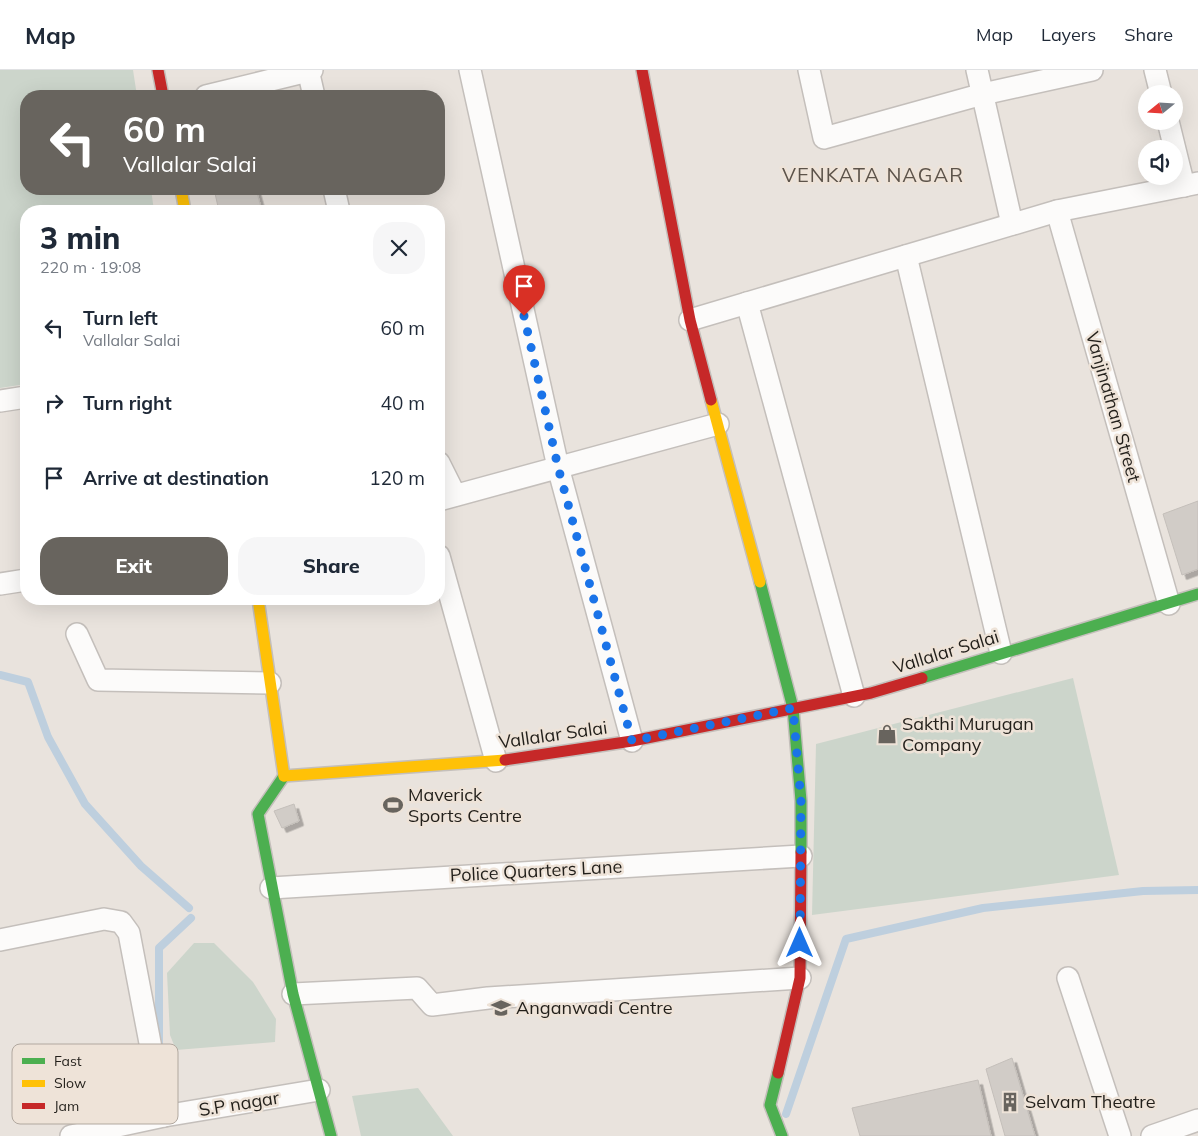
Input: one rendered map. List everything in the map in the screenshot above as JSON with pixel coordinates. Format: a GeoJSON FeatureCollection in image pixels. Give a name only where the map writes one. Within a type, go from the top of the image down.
{"type":"FeatureCollection","features":[{"type":"Feature","properties":{"kind":"street"},"geometry":{"type":"LineString","coordinates":[[158,70],[162,90]]}},
{"type":"Feature","properties":{"kind":"street"},"geometry":{"type":"LineString","coordinates":[[230,90],[310,70],[313,90]]}},
{"type":"Feature","properties":{"kind":"street"},"geometry":{"type":"LineString","coordinates":[[470,70],[558,467],[632,741]]}},
{"type":"Feature","properties":{"kind":"street"},"geometry":{"type":"LineString","coordinates":[[642,70],[690,320],[793,708],[801,801],[800,978],[770,1106],[782,1136]]}},
{"type":"Feature","properties":{"kind":"street"},"geometry":{"type":"LineString","coordinates":[[809,70],[824,138],[983,94],[1092,70]]}},
{"type":"Feature","properties":{"kind":"street"},"geometry":{"type":"LineString","coordinates":[[977,70],[1012,224]]}},
{"type":"Feature","properties":{"kind":"street"},"geometry":{"type":"LineString","coordinates":[[1155,70],[1159,85]]}},
{"type":"Feature","properties":{"kind":"street"},"geometry":{"type":"LineString","coordinates":[[690,320],[1057,211],[1191,185],[1171,130]]}},
{"type":"Feature","properties":{"kind":"street","name":"Vanjinathan Street"},"geometry":{"type":"LineString","coordinates":[[1057,211],[1169,604]]}},
{"type":"Feature","properties":{"kind":"street"},"geometry":{"type":"LineString","coordinates":[[906,256],[1001,653]]}},
{"type":"Feature","properties":{"kind":"street"},"geometry":{"type":"LineString","coordinates":[[747,303],[854,696]]}},
{"type":"Feature","properties":{"kind":"street"},"geometry":{"type":"LineString","coordinates":[[0,401],[20,397]]}},
{"type":"Feature","properties":{"kind":"street"},"geometry":{"type":"LineString","coordinates":[[447,497],[718,424]]}},
{"type":"Feature","properties":{"kind":"street"},"geometry":{"type":"LineString","coordinates":[[445,578],[496,761]]}},
{"type":"Feature","properties":{"kind":"street"},"geometry":{"type":"LineString","coordinates":[[0,584],[20,581]]}},
{"type":"Feature","properties":{"kind":"street","name":"Vallalar Salai"},"geometry":{"type":"LineString","coordinates":[[284,776],[496,761],[632,741],[871,693],[1198,594]]}},
{"type":"Feature","properties":{"kind":"street"},"geometry":{"type":"LineString","coordinates":[[259,605],[284,776],[258,814],[293,994],[331,1136]]}},
{"type":"Feature","properties":{"kind":"street"},"geometry":{"type":"LineString","coordinates":[[78,634],[98,680],[270,683]]}},
{"type":"Feature","properties":{"kind":"street","name":"Police Quarters Lane"},"geometry":{"type":"LineString","coordinates":[[271,888],[801,856]]}},
{"type":"Feature","properties":{"kind":"street"},"geometry":{"type":"LineString","coordinates":[[0,940],[104,919],[121,922],[129,934],[150,1044]]}},
{"type":"Feature","properties":{"kind":"street"},"geometry":{"type":"LineString","coordinates":[[293,994],[417,988],[432,1005],[488,998],[800,978]]}},
{"type":"Feature","properties":{"kind":"street"},"geometry":{"type":"LineString","coordinates":[[1068,978],[1120,1136]]}},
{"type":"Feature","properties":{"kind":"street","name":"S.P nagar"},"geometry":{"type":"LineString","coordinates":[[178,1114],[319,1090]]}},
{"type":"Feature","properties":{"kind":"street"},"geometry":{"type":"LineString","coordinates":[[1152,1136],[1198,1120]]}},
{"type":"Feature","properties":{"kind":"street","name":"S.P nagar"},"geometry":{"type":"LineString","coordinates":[[71,1136],[127,1124]]}},
{"type":"Feature","properties":{"kind":"shaded area"},"geometry":{"type":"Polygon","coordinates":[[[0,70],[133,70],[136,90],[20,90],[20,195],[152,195],[153,205],[20,205],[20,385],[0,388],[0,70]]]}},
{"type":"Feature","properties":{"kind":"shaded area"},"geometry":{"type":"Polygon","coordinates":[[[1073,678],[1119,875],[812,915],[816,744],[1073,678]]]}},
{"type":"Feature","properties":{"kind":"shaded area"},"geometry":{"type":"Polygon","coordinates":[[[194,943],[214,943],[253,982],[276,1019],[275,1042],[178,1050],[178,1044],[174,1044],[170,1035],[167,973],[194,943]]]}},
{"type":"Feature","properties":{"kind":"shaded area"},"geometry":{"type":"Polygon","coordinates":[[[418,1088],[453,1136],[361,1136],[352,1096],[418,1088]]]}},
{"type":"Feature","properties":{"kind":"building"},"geometry":{"type":"Polygon","coordinates":[[[215,195],[258,195],[260,205],[218,205],[215,195]]]}},
{"type":"Feature","properties":{"kind":"building"},"geometry":{"type":"Polygon","coordinates":[[[1198,501],[1198,569],[1182,575],[1163,514],[1198,501]]]}},
{"type":"Feature","properties":{"kind":"building"},"geometry":{"type":"Polygon","coordinates":[[[294,804],[299,821],[282,828],[274,811],[294,804]]]}},
{"type":"Feature","properties":{"kind":"building","name":"Selvam Theatre"},"geometry":{"type":"Polygon","coordinates":[[[1012,1058],[1035,1136],[1005,1136],[986,1069],[1012,1058]]]}},
{"type":"Feature","properties":{"kind":"building"},"geometry":{"type":"Polygon","coordinates":[[[978,1080],[991,1136],[860,1136],[852,1108],[978,1080]]]}},
{"type":"Feature","properties":{"kind":"waterway"},"geometry":{"type":"LineString","coordinates":[[0,675],[28,682],[48,737],[85,804],[141,866],[189,908]]}},
{"type":"Feature","properties":{"kind":"waterway"},"geometry":{"type":"LineString","coordinates":[[786,1114],[846,939],[983,908],[1143,891],[1198,890]]}},
{"type":"Feature","properties":{"kind":"waterway"},"geometry":{"type":"LineString","coordinates":[[159,1043],[159,948],[191,918]]}},
{"type":"Feature","properties":{"kind":"traffic: fast"},"geometry":{"type":"LineString","coordinates":[[760,582],[793,708],[801,801],[801,852]]}},
{"type":"Feature","properties":{"kind":"traffic: fast"},"geometry":{"type":"LineString","coordinates":[[922,678],[1198,594]]}},
{"type":"Feature","properties":{"kind":"traffic: fast"},"geometry":{"type":"LineString","coordinates":[[284,776],[258,814],[293,994],[331,1136]]}},
{"type":"Feature","properties":{"kind":"traffic: fast"},"geometry":{"type":"LineString","coordinates":[[778,1073],[770,1105],[782,1136]]}},
{"type":"Feature","properties":{"kind":"traffic: slow"},"geometry":{"type":"LineString","coordinates":[[182,195],[184,205]]}},
{"type":"Feature","properties":{"kind":"traffic: slow"},"geometry":{"type":"LineString","coordinates":[[711,400],[760,582]]}},
{"type":"Feature","properties":{"kind":"traffic: slow"},"geometry":{"type":"LineString","coordinates":[[259,605],[284,776]]}},
{"type":"Feature","properties":{"kind":"traffic: slow"},"geometry":{"type":"LineString","coordinates":[[284,776],[505,760]]}},
{"type":"Feature","properties":{"kind":"traffic: jam"},"geometry":{"type":"LineString","coordinates":[[158,70],[162,90]]}},
{"type":"Feature","properties":{"kind":"traffic: jam"},"geometry":{"type":"LineString","coordinates":[[642,70],[690,320],[711,400]]}},
{"type":"Feature","properties":{"kind":"traffic: jam"},"geometry":{"type":"LineString","coordinates":[[505,760],[632,741],[871,693],[922,678]]}},
{"type":"Feature","properties":{"kind":"traffic: jam"},"geometry":{"type":"LineString","coordinates":[[778,1073],[800,978],[801,852]]}},
{"type":"Feature","properties":{"kind":"place","name":"Sakthi Murugan Company"},"geometry":{"type":"Point","coordinates":[887,734]}},
{"type":"Feature","properties":{"kind":"place","name":"Maverick Sports Centre"},"geometry":{"type":"Point","coordinates":[393,805]}},
{"type":"Feature","properties":{"kind":"place","name":"Anganwadi Centre"},"geometry":{"type":"Point","coordinates":[501,1008]}},
{"type":"Feature","properties":{"kind":"place","name":"Selvam Theatre"},"geometry":{"type":"Point","coordinates":[1010,1102]}},
{"type":"Feature","properties":{"kind":"district","name":"VENKATA NAGAR"},"geometry":{"type":"Point","coordinates":[873,175]}},
{"type":"Feature","properties":{"kind":"route"},"geometry":{"type":"LineString","coordinates":[[524,316],[558,467],[632,741],[793,708],[801,801],[800,943]]}}]}
